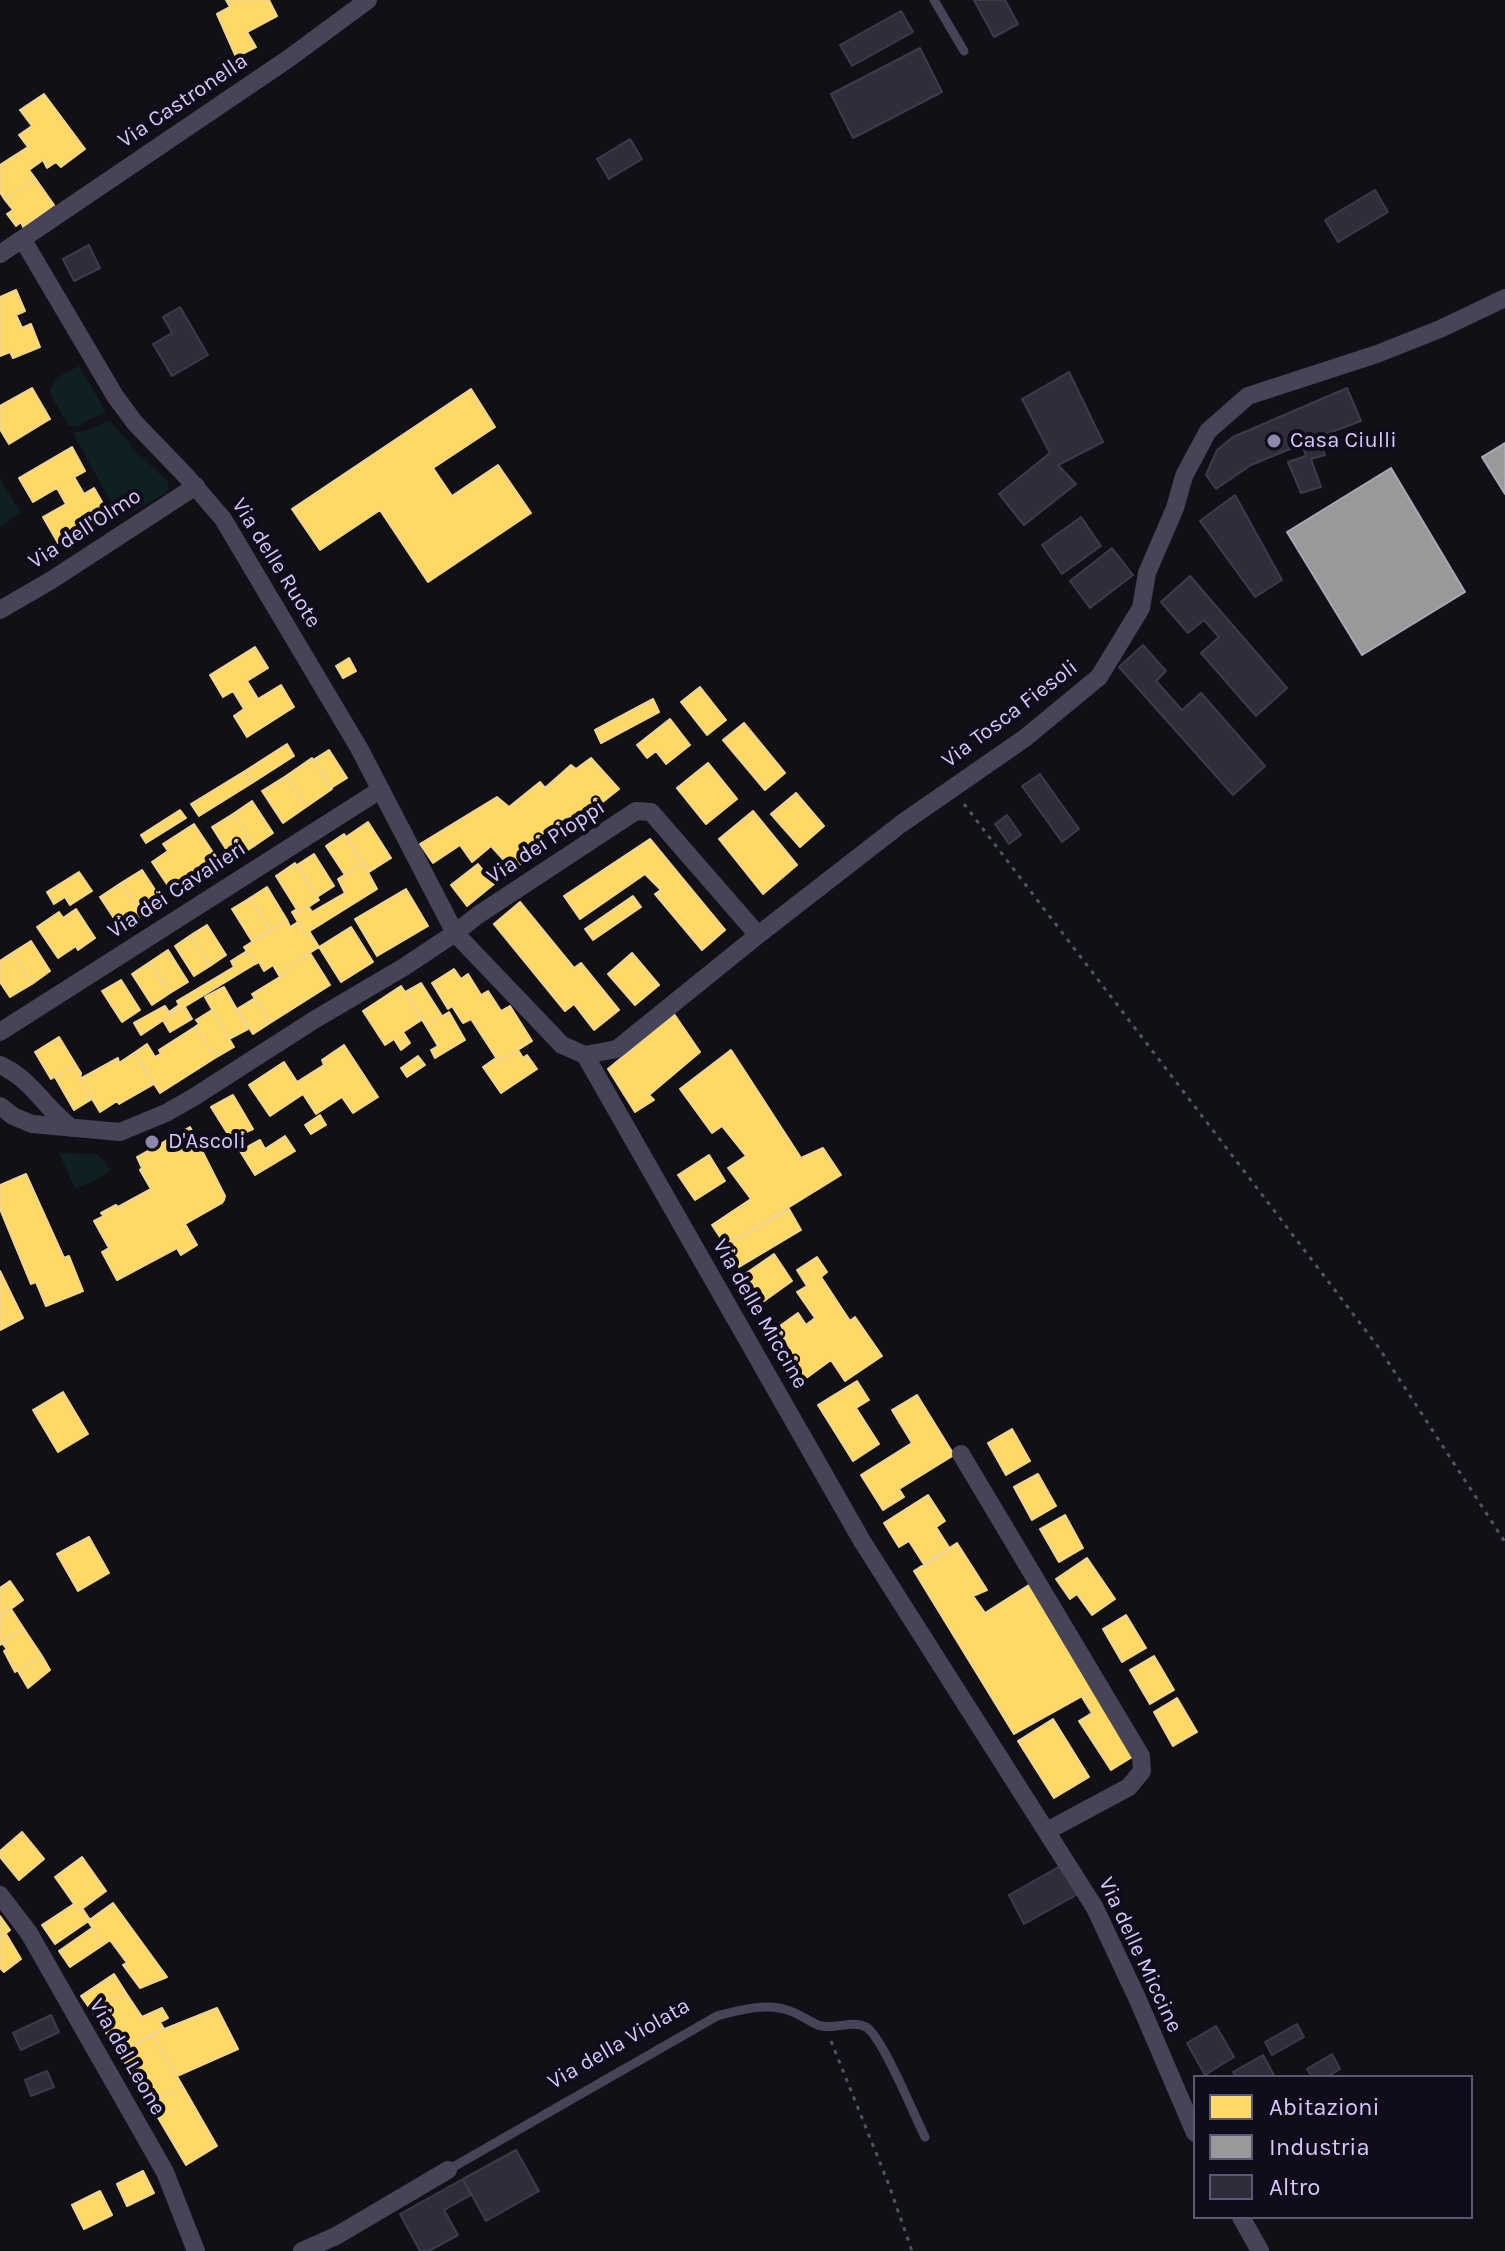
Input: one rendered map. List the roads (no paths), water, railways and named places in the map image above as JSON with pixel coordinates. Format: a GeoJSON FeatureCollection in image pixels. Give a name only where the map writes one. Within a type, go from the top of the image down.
{"type":"FeatureCollection","features":[{"type":"Feature","properties":{"kind":"street","name":"Via Castronella"},"geometry":{"type":"LineString","coordinates":[[0,254],[288,59],[368,0]]}},
{"type":"Feature","properties":{"kind":"street","name":"Via delle Ruote"},"geometry":{"type":"LineString","coordinates":[[23,240],[115,396],[135,423],[223,519],[324,687],[455,933]]}},
{"type":"Feature","properties":{"kind":"street","name":"Via Tosca Fiesoli"},"geometry":{"type":"LineString","coordinates":[[585,1055],[617,1049],[901,824],[1025,738],[1099,677],[1141,608],[1147,573],[1175,508],[1184,476],[1208,431],[1248,396],[1377,354],[1505,298]]}},
{"type":"Feature","properties":{"kind":"street","name":"Via dell'Olmo"},"geometry":{"type":"LineString","coordinates":[[0,610],[196,486]]}},
{"type":"Feature","properties":{"kind":"street","name":"Via dei Cavalieri"},"geometry":{"type":"LineString","coordinates":[[0,1032],[380,790]]}},
{"type":"Feature","properties":{"kind":"street","name":"Via dei Pioppi"},"geometry":{"type":"LineString","coordinates":[[455,933],[636,811],[651,812],[758,935]]}},
{"type":"Feature","properties":{"kind":"street","name":"Via delle Miccine"},"geometry":{"type":"LineString","coordinates":[[455,933],[562,1045],[585,1055],[862,1541],[1095,1908],[1193,2128]]}},
{"type":"Feature","properties":{"kind":"street"},"geometry":{"type":"LineString","coordinates":[[0,1106],[32,1124],[120,1132],[166,1113],[455,933]]}},
{"type":"Feature","properties":{"kind":"street"},"geometry":{"type":"LineString","coordinates":[[0,1065],[26,1081],[72,1128]]}},
{"type":"Feature","properties":{"kind":"street"},"geometry":{"type":"LineString","coordinates":[[961,1454],[1141,1756],[1142,1771],[1129,1787],[1047,1831]]}},
{"type":"Feature","properties":{"kind":"street","name":"Via del Leone"},"geometry":{"type":"LineString","coordinates":[[0,1895],[29,1933],[165,2172],[196,2251]]}},
{"type":"Feature","properties":{"kind":"street","name":"Via della Violata"},"geometry":{"type":"LineString","coordinates":[[302,2251],[336,2236],[448,2170]]}},
{"type":"Feature","properties":{"kind":"street"},"geometry":{"type":"LineString","coordinates":[[1242,2219],[1260,2251]]}},
{"type":"Feature","properties":{"kind":"lane"},"geometry":{"type":"LineString","coordinates":[[934,0],[964,51]]}},
{"type":"Feature","properties":{"kind":"lane","name":"Via della Violata"},"geometry":{"type":"LineString","coordinates":[[448,2170],[717,2016],[765,2007],[788,2010],[825,2027],[853,2024],[866,2027],[874,2035],[925,2137]]}},
{"type":"Feature","properties":{"kind":"place","name":"Casa Ciulli"},"geometry":{"type":"Point","coordinates":[1274,441]}},
{"type":"Feature","properties":{"kind":"place","name":"D'Ascoli"},"geometry":{"type":"Point","coordinates":[152,1142]}}]}
